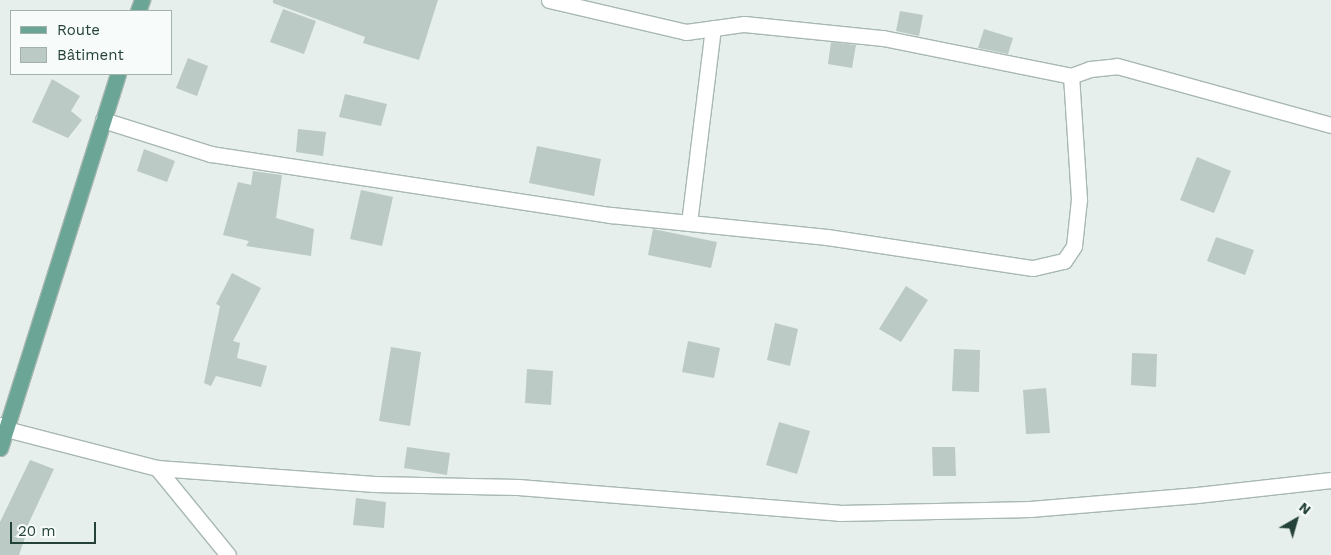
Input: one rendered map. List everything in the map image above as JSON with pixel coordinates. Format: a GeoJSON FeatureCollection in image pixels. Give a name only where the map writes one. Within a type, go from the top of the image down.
{"type":"FeatureCollection","features":[{"type":"Feature","properties":{"kind":"main road"},"geometry":{"type":"LineString","coordinates":[[0,448],[3,427],[118,75]]}},
{"type":"Feature","properties":{"kind":"street"},"geometry":{"type":"LineString","coordinates":[[548,0],[686,32],[744,24],[883,38],[1071,76],[1090,68],[1117,66],[1331,125]]}},
{"type":"Feature","properties":{"kind":"street"},"geometry":{"type":"LineString","coordinates":[[689,223],[713,28]]}},
{"type":"Feature","properties":{"kind":"street"},"geometry":{"type":"LineString","coordinates":[[103,120],[211,154],[611,215],[827,237],[1033,268],[1064,261],[1074,246],[1078,199],[1071,76]]}},
{"type":"Feature","properties":{"kind":"street"},"geometry":{"type":"LineString","coordinates":[[3,427],[157,468],[374,484],[518,488],[839,513],[1030,510],[1197,495],[1331,480]]}},
{"type":"Feature","properties":{"kind":"street"},"geometry":{"type":"LineString","coordinates":[[157,468],[228,555]]}},
{"type":"Feature","properties":{"kind":"building"},"geometry":{"type":"Polygon","coordinates":[[[273,0],[438,0],[419,60],[363,43],[365,37],[273,3],[273,0]]]}},
{"type":"Feature","properties":{"kind":"building"},"geometry":{"type":"Polygon","coordinates":[[[283,9],[316,21],[304,54],[270,42],[283,9]]]}},
{"type":"Feature","properties":{"kind":"building"},"geometry":{"type":"Polygon","coordinates":[[[900,11],[923,15],[919,36],[896,31],[900,11]]]}},
{"type":"Feature","properties":{"kind":"building"},"geometry":{"type":"Polygon","coordinates":[[[984,29],[1013,38],[1008,54],[978,48],[984,29]]]}},
{"type":"Feature","properties":{"kind":"building"},"geometry":{"type":"Polygon","coordinates":[[[831,42],[856,45],[852,68],[828,64],[831,42]]]}},
{"type":"Feature","properties":{"kind":"building"},"geometry":{"type":"Polygon","coordinates":[[[188,58],[208,66],[197,96],[176,88],[188,58]]]}},
{"type":"Feature","properties":{"kind":"building"},"geometry":{"type":"Polygon","coordinates":[[[52,79],[80,96],[71,111],[82,120],[68,138],[32,122],[52,79]]]}},
{"type":"Feature","properties":{"kind":"building"},"geometry":{"type":"Polygon","coordinates":[[[345,94],[387,104],[381,126],[339,117],[345,94]]]}},
{"type":"Feature","properties":{"kind":"building"},"geometry":{"type":"Polygon","coordinates":[[[298,129],[326,132],[323,156],[296,152],[298,129]]]}},
{"type":"Feature","properties":{"kind":"building"},"geometry":{"type":"Polygon","coordinates":[[[537,146],[601,159],[594,196],[529,183],[537,146]]]}},
{"type":"Feature","properties":{"kind":"building"},"geometry":{"type":"Polygon","coordinates":[[[144,149],[175,161],[167,182],[137,171],[144,149]]]}},
{"type":"Feature","properties":{"kind":"building"},"geometry":{"type":"Polygon","coordinates":[[[1197,157],[1231,171],[1214,213],[1180,200],[1197,157]]]}},
{"type":"Feature","properties":{"kind":"building"},"geometry":{"type":"Polygon","coordinates":[[[253,171],[282,175],[276,218],[314,229],[311,256],[246,246],[249,241],[223,235],[238,182],[251,185],[253,171]]]}},
{"type":"Feature","properties":{"kind":"building"},"geometry":{"type":"Polygon","coordinates":[[[361,190],[393,197],[382,246],[350,239],[361,190]]]}},
{"type":"Feature","properties":{"kind":"building"},"geometry":{"type":"Polygon","coordinates":[[[653,229],[717,242],[711,268],[648,255],[653,229]]]}},
{"type":"Feature","properties":{"kind":"building"},"geometry":{"type":"Polygon","coordinates":[[[1216,237],[1254,250],[1245,275],[1207,261],[1216,237]]]}},
{"type":"Feature","properties":{"kind":"building"},"geometry":{"type":"Polygon","coordinates":[[[232,273],[261,288],[233,341],[240,343],[237,358],[267,366],[261,387],[216,376],[211,386],[204,383],[220,306],[216,304],[232,273]]]}},
{"type":"Feature","properties":{"kind":"building"},"geometry":{"type":"Polygon","coordinates":[[[906,286],[928,300],[901,342],[879,329],[906,286]]]}},
{"type":"Feature","properties":{"kind":"building"},"geometry":{"type":"Polygon","coordinates":[[[775,323],[798,329],[790,366],[767,360],[775,323]]]}},
{"type":"Feature","properties":{"kind":"building"},"geometry":{"type":"Polygon","coordinates":[[[688,341],[720,348],[714,378],[682,372],[688,341]]]}},
{"type":"Feature","properties":{"kind":"building"},"geometry":{"type":"Polygon","coordinates":[[[391,347],[421,352],[410,426],[379,421],[391,347]]]}},
{"type":"Feature","properties":{"kind":"building"},"geometry":{"type":"Polygon","coordinates":[[[954,349],[980,350],[979,392],[952,391],[954,349]]]}},
{"type":"Feature","properties":{"kind":"building"},"geometry":{"type":"Polygon","coordinates":[[[1132,353],[1157,354],[1156,387],[1131,385],[1132,353]]]}},
{"type":"Feature","properties":{"kind":"building"},"geometry":{"type":"Polygon","coordinates":[[[527,369],[553,371],[551,405],[525,403],[527,369]]]}},
{"type":"Feature","properties":{"kind":"building"},"geometry":{"type":"Polygon","coordinates":[[[1046,388],[1050,433],[1026,434],[1023,390],[1046,388]]]}},
{"type":"Feature","properties":{"kind":"building"},"geometry":{"type":"Polygon","coordinates":[[[779,422],[810,431],[797,474],[766,465],[779,422]]]}},
{"type":"Feature","properties":{"kind":"building"},"geometry":{"type":"Polygon","coordinates":[[[407,447],[450,453],[447,475],[404,468],[407,447]]]}},
{"type":"Feature","properties":{"kind":"building"},"geometry":{"type":"Polygon","coordinates":[[[932,447],[955,447],[956,476],[933,476],[932,447]]]}},
{"type":"Feature","properties":{"kind":"building"},"geometry":{"type":"Polygon","coordinates":[[[30,460],[54,469],[25,531],[27,532],[19,555],[0,555],[0,522],[30,460]]]}},
{"type":"Feature","properties":{"kind":"building"},"geometry":{"type":"Polygon","coordinates":[[[356,498],[386,502],[384,528],[353,525],[356,498]]]}}]}
